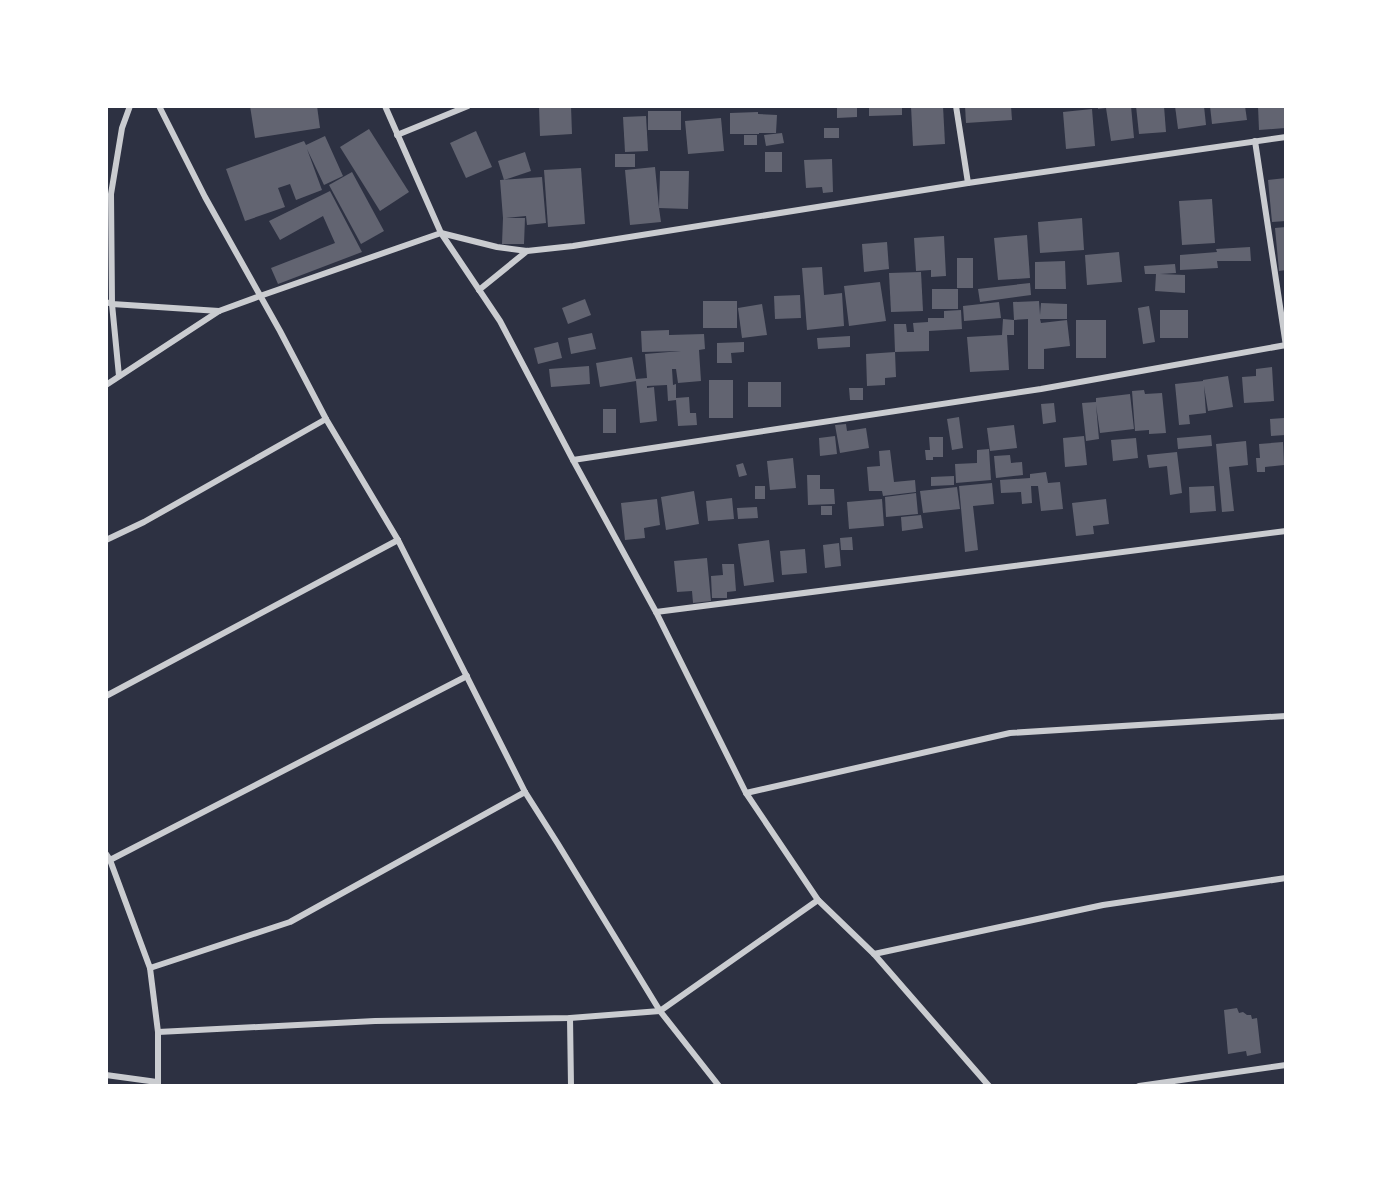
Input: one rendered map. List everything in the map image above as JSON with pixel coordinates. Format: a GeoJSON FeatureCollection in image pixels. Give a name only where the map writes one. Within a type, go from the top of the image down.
{"type":"FeatureCollection","features":[{"type":"Feature","properties":{"kind":"street"},"geometry":{"type":"LineString","coordinates":[[120,375],[109,303],[111,194],[122,128],[130,106]]}},
{"type":"Feature","properties":{"kind":"street"},"geometry":{"type":"LineString","coordinates":[[159,106],[205,198],[326,419],[398,540],[525,792],[660,1011],[719,1086]]}},
{"type":"Feature","properties":{"kind":"street"},"geometry":{"type":"LineString","coordinates":[[385,106],[441,234],[500,321],[657,612],[746,793],[818,900],[874,954],[989,1086]]}},
{"type":"Feature","properties":{"kind":"street"},"geometry":{"type":"LineString","coordinates":[[396,135],[468,106]]}},
{"type":"Feature","properties":{"kind":"street"},"geometry":{"type":"LineString","coordinates":[[956,106],[968,183]]}},
{"type":"Feature","properties":{"kind":"street"},"geometry":{"type":"LineString","coordinates":[[106,385],[219,311],[441,234],[497,247],[527,251],[573,246],[968,183],[1286,137]]}},
{"type":"Feature","properties":{"kind":"street"},"geometry":{"type":"LineString","coordinates":[[573,460],[1041,389],[1285,346],[1255,141]]}},
{"type":"Feature","properties":{"kind":"street"},"geometry":{"type":"LineString","coordinates":[[479,290],[527,251]]}},
{"type":"Feature","properties":{"kind":"street"},"geometry":{"type":"LineString","coordinates":[[109,303],[219,311]]}},
{"type":"Feature","properties":{"kind":"street"},"geometry":{"type":"LineString","coordinates":[[106,540],[144,522],[326,419]]}},
{"type":"Feature","properties":{"kind":"street"},"geometry":{"type":"LineString","coordinates":[[657,612],[1286,531]]}},
{"type":"Feature","properties":{"kind":"street"},"geometry":{"type":"LineString","coordinates":[[106,696],[398,540]]}},
{"type":"Feature","properties":{"kind":"street"},"geometry":{"type":"LineString","coordinates":[[106,1075],[157,1084],[158,1032],[150,968],[109,857],[467,676]]}},
{"type":"Feature","properties":{"kind":"street"},"geometry":{"type":"LineString","coordinates":[[746,793],[1010,733],[1286,716]]}},
{"type":"Feature","properties":{"kind":"street"},"geometry":{"type":"LineString","coordinates":[[150,968],[290,922],[525,792]]}},
{"type":"Feature","properties":{"kind":"street"},"geometry":{"type":"LineString","coordinates":[[874,954],[1103,905],[1286,878]]}},
{"type":"Feature","properties":{"kind":"street"},"geometry":{"type":"LineString","coordinates":[[158,1032],[375,1021],[570,1018],[660,1011],[818,900]]}},
{"type":"Feature","properties":{"kind":"street"},"geometry":{"type":"LineString","coordinates":[[570,1018],[571,1086]]}},
{"type":"Feature","properties":{"kind":"street"},"geometry":{"type":"LineString","coordinates":[[1139,1086],[1286,1065]]}},
{"type":"Feature","properties":{"kind":"building"},"geometry":{"type":"Polygon","coordinates":[[[250,106],[317,106],[320,128],[255,138],[250,106]]]}},
{"type":"Feature","properties":{"kind":"building"},"geometry":{"type":"Polygon","coordinates":[[[539,106],[571,106],[572,134],[540,136],[539,106]]]}},
{"type":"Feature","properties":{"kind":"building"},"geometry":{"type":"Polygon","coordinates":[[[837,106],[857,106],[857,117],[837,118],[837,106]]]}},
{"type":"Feature","properties":{"kind":"building"},"geometry":{"type":"Polygon","coordinates":[[[869,106],[902,106],[902,115],[869,116],[869,106]]]}},
{"type":"Feature","properties":{"kind":"building"},"geometry":{"type":"Polygon","coordinates":[[[911,106],[943,106],[945,144],[913,146],[911,106]]]}},
{"type":"Feature","properties":{"kind":"building"},"geometry":{"type":"Polygon","coordinates":[[[965,106],[1011,106],[1012,120],[966,123],[965,106]]]}},
{"type":"Feature","properties":{"kind":"building"},"geometry":{"type":"Polygon","coordinates":[[[1098,106],[1131,106],[1134,138],[1111,141],[1106,108],[1098,109],[1098,106]]]}},
{"type":"Feature","properties":{"kind":"building"},"geometry":{"type":"Polygon","coordinates":[[[1136,106],[1164,106],[1166,132],[1139,134],[1136,106]]]}},
{"type":"Feature","properties":{"kind":"building"},"geometry":{"type":"Polygon","coordinates":[[[1175,106],[1204,106],[1206,125],[1178,129],[1175,106]]]}},
{"type":"Feature","properties":{"kind":"building"},"geometry":{"type":"Polygon","coordinates":[[[1210,106],[1245,106],[1247,120],[1212,124],[1210,106]]]}},
{"type":"Feature","properties":{"kind":"building"},"geometry":{"type":"Polygon","coordinates":[[[1258,106],[1284,106],[1285,128],[1259,130],[1258,106]]]}},
{"type":"Feature","properties":{"kind":"building"},"geometry":{"type":"Polygon","coordinates":[[[1092,109],[1095,146],[1066,149],[1063,112],[1092,109]]]}},
{"type":"Feature","properties":{"kind":"building"},"geometry":{"type":"Polygon","coordinates":[[[648,111],[681,111],[681,130],[648,130],[648,111]]]}},
{"type":"Feature","properties":{"kind":"building"},"geometry":{"type":"Polygon","coordinates":[[[758,112],[758,114],[777,115],[776,133],[730,134],[730,113],[758,112]]]}},
{"type":"Feature","properties":{"kind":"building"},"geometry":{"type":"Polygon","coordinates":[[[646,116],[648,151],[625,152],[623,117],[646,116]]]}},
{"type":"Feature","properties":{"kind":"building"},"geometry":{"type":"Polygon","coordinates":[[[721,118],[724,151],[688,154],[685,121],[721,118]]]}},
{"type":"Feature","properties":{"kind":"building"},"geometry":{"type":"Polygon","coordinates":[[[824,128],[839,128],[839,138],[824,138],[824,128]]]}},
{"type":"Feature","properties":{"kind":"building"},"geometry":{"type":"Polygon","coordinates":[[[369,129],[409,192],[380,211],[340,147],[369,129]]]}},
{"type":"Feature","properties":{"kind":"building"},"geometry":{"type":"Polygon","coordinates":[[[476,131],[492,167],[466,178],[450,143],[476,131]]]}},
{"type":"Feature","properties":{"kind":"building"},"geometry":{"type":"Polygon","coordinates":[[[782,133],[784,143],[766,146],[764,135],[782,133]]]}},
{"type":"Feature","properties":{"kind":"building"},"geometry":{"type":"Polygon","coordinates":[[[744,135],[757,135],[757,145],[744,145],[744,135]]]}},
{"type":"Feature","properties":{"kind":"building"},"geometry":{"type":"Polygon","coordinates":[[[325,136],[343,176],[324,185],[307,149],[322,190],[296,200],[290,184],[278,188],[285,207],[245,221],[226,169],[304,141],[306,145],[325,136]]]}},
{"type":"Feature","properties":{"kind":"building"},"geometry":{"type":"Polygon","coordinates":[[[525,152],[531,171],[504,180],[498,161],[525,152]]]}},
{"type":"Feature","properties":{"kind":"building"},"geometry":{"type":"Polygon","coordinates":[[[765,152],[782,152],[782,172],[765,172],[765,152]]]}},
{"type":"Feature","properties":{"kind":"building"},"geometry":{"type":"Polygon","coordinates":[[[615,154],[635,154],[635,167],[615,167],[615,154]]]}},
{"type":"Feature","properties":{"kind":"building"},"geometry":{"type":"Polygon","coordinates":[[[832,159],[833,192],[823,193],[822,187],[806,188],[804,160],[832,159]]]}},
{"type":"Feature","properties":{"kind":"building"},"geometry":{"type":"Polygon","coordinates":[[[655,167],[661,222],[630,225],[625,170],[655,167]]]}},
{"type":"Feature","properties":{"kind":"building"},"geometry":{"type":"Polygon","coordinates":[[[581,168],[585,224],[548,227],[544,170],[581,168]]]}},
{"type":"Feature","properties":{"kind":"building"},"geometry":{"type":"Polygon","coordinates":[[[660,171],[689,171],[688,209],[659,208],[660,171]]]}},
{"type":"Feature","properties":{"kind":"building"},"geometry":{"type":"Polygon","coordinates":[[[352,172],[384,231],[361,244],[329,185],[352,172]]]}},
{"type":"Feature","properties":{"kind":"building"},"geometry":{"type":"Polygon","coordinates":[[[542,177],[546,223],[527,225],[526,216],[506,218],[525,218],[524,244],[502,244],[503,218],[500,180],[542,177]]]}},
{"type":"Feature","properties":{"kind":"building"},"geometry":{"type":"Polygon","coordinates":[[[1286,178],[1286,221],[1272,222],[1268,180],[1286,178]]]}},
{"type":"Feature","properties":{"kind":"building"},"geometry":{"type":"Polygon","coordinates":[[[330,191],[362,252],[278,284],[271,268],[335,243],[323,216],[280,240],[269,221],[330,191]]]}},
{"type":"Feature","properties":{"kind":"building"},"geometry":{"type":"Polygon","coordinates":[[[1212,199],[1215,243],[1182,245],[1179,201],[1212,199]]]}},
{"type":"Feature","properties":{"kind":"building"},"geometry":{"type":"Polygon","coordinates":[[[1082,218],[1084,250],[1040,253],[1038,222],[1082,218]]]}},
{"type":"Feature","properties":{"kind":"building"},"geometry":{"type":"Polygon","coordinates":[[[1286,227],[1286,270],[1279,271],[1275,228],[1286,227]]]}},
{"type":"Feature","properties":{"kind":"building"},"geometry":{"type":"Polygon","coordinates":[[[1027,235],[1030,278],[998,280],[994,238],[1027,235]]]}},
{"type":"Feature","properties":{"kind":"building"},"geometry":{"type":"Polygon","coordinates":[[[944,236],[946,276],[931,277],[931,270],[916,271],[914,238],[944,236]]]}},
{"type":"Feature","properties":{"kind":"building"},"geometry":{"type":"Polygon","coordinates":[[[887,242],[889,269],[864,272],[862,244],[887,242]]]}},
{"type":"Feature","properties":{"kind":"building"},"geometry":{"type":"Polygon","coordinates":[[[1250,247],[1251,261],[1217,261],[1218,268],[1180,270],[1180,255],[1217,252],[1216,249],[1250,247]]]}},
{"type":"Feature","properties":{"kind":"building"},"geometry":{"type":"Polygon","coordinates":[[[1119,252],[1122,282],[1087,285],[1085,255],[1119,252]]]}},
{"type":"Feature","properties":{"kind":"building"},"geometry":{"type":"Polygon","coordinates":[[[957,258],[973,258],[973,288],[957,288],[957,258]]]}},
{"type":"Feature","properties":{"kind":"building"},"geometry":{"type":"Polygon","coordinates":[[[1065,261],[1066,289],[1035,289],[1035,262],[1065,261]]]}},
{"type":"Feature","properties":{"kind":"building"},"geometry":{"type":"Polygon","coordinates":[[[1175,264],[1176,273],[1160,274],[1185,275],[1185,293],[1155,291],[1156,274],[1145,274],[1144,266],[1175,264]]]}},
{"type":"Feature","properties":{"kind":"building"},"geometry":{"type":"Polygon","coordinates":[[[822,267],[824,295],[842,293],[844,326],[807,330],[802,268],[822,267]]]}},
{"type":"Feature","properties":{"kind":"building"},"geometry":{"type":"Polygon","coordinates":[[[921,272],[923,311],[891,312],[889,273],[921,272]]]}},
{"type":"Feature","properties":{"kind":"building"},"geometry":{"type":"Polygon","coordinates":[[[880,282],[886,321],[849,326],[844,286],[880,282]]]}},
{"type":"Feature","properties":{"kind":"building"},"geometry":{"type":"Polygon","coordinates":[[[1030,283],[1031,295],[980,302],[978,289],[1030,283]]]}},
{"type":"Feature","properties":{"kind":"building"},"geometry":{"type":"Polygon","coordinates":[[[932,289],[958,289],[958,309],[932,309],[932,289]]]}},
{"type":"Feature","properties":{"kind":"building"},"geometry":{"type":"Polygon","coordinates":[[[800,295],[801,318],[775,319],[774,296],[800,295]]]}},
{"type":"Feature","properties":{"kind":"building"},"geometry":{"type":"Polygon","coordinates":[[[585,299],[591,315],[568,324],[562,308],[585,299]]]}},
{"type":"Feature","properties":{"kind":"building"},"geometry":{"type":"Polygon","coordinates":[[[703,301],[737,301],[737,328],[703,328],[703,301]]]}},
{"type":"Feature","properties":{"kind":"building"},"geometry":{"type":"Polygon","coordinates":[[[1039,301],[1040,315],[1041,303],[1067,304],[1067,319],[1040,319],[1041,323],[1067,320],[1070,346],[1044,349],[1044,369],[1028,369],[1028,319],[1014,320],[1013,302],[1039,301]]]}},
{"type":"Feature","properties":{"kind":"building"},"geometry":{"type":"Polygon","coordinates":[[[999,302],[1001,318],[964,321],[963,306],[999,302]]]}},
{"type":"Feature","properties":{"kind":"building"},"geometry":{"type":"Polygon","coordinates":[[[762,304],[767,335],[742,338],[738,308],[762,304]]]}},
{"type":"Feature","properties":{"kind":"building"},"geometry":{"type":"Polygon","coordinates":[[[1149,306],[1155,342],[1143,344],[1138,308],[1149,306]]]}},
{"type":"Feature","properties":{"kind":"building"},"geometry":{"type":"Polygon","coordinates":[[[961,310],[962,329],[929,331],[929,351],[895,352],[894,324],[906,324],[907,332],[914,332],[913,323],[928,322],[928,318],[944,318],[944,311],[961,310]]]}},
{"type":"Feature","properties":{"kind":"building"},"geometry":{"type":"Polygon","coordinates":[[[1160,310],[1188,310],[1188,338],[1160,338],[1160,310]]]}},
{"type":"Feature","properties":{"kind":"building"},"geometry":{"type":"Polygon","coordinates":[[[1003,319],[1014,320],[1014,335],[1007,335],[1009,370],[970,372],[967,337],[1002,335],[1003,319]]]}},
{"type":"Feature","properties":{"kind":"building"},"geometry":{"type":"Polygon","coordinates":[[[1076,320],[1106,320],[1106,358],[1076,358],[1076,320]]]}},
{"type":"Feature","properties":{"kind":"building"},"geometry":{"type":"Polygon","coordinates":[[[669,330],[669,335],[704,334],[705,349],[699,350],[701,381],[678,383],[676,369],[672,369],[673,385],[676,384],[676,398],[689,397],[690,413],[696,413],[697,425],[678,426],[676,400],[668,401],[667,385],[647,386],[647,388],[654,387],[657,421],[640,423],[636,381],[600,387],[596,363],[632,357],[636,379],[647,378],[645,354],[681,351],[642,352],[641,331],[669,330]]]}},
{"type":"Feature","properties":{"kind":"building"},"geometry":{"type":"Polygon","coordinates":[[[592,333],[596,349],[571,354],[568,338],[592,333]]]}},
{"type":"Feature","properties":{"kind":"building"},"geometry":{"type":"Polygon","coordinates":[[[850,336],[850,347],[818,349],[817,338],[850,336]]]}},
{"type":"Feature","properties":{"kind":"building"},"geometry":{"type":"Polygon","coordinates":[[[558,342],[562,358],[538,364],[534,348],[558,342]]]}},
{"type":"Feature","properties":{"kind":"building"},"geometry":{"type":"Polygon","coordinates":[[[744,342],[744,352],[731,353],[732,363],[717,363],[717,343],[744,342]]]}},
{"type":"Feature","properties":{"kind":"building"},"geometry":{"type":"Polygon","coordinates":[[[895,352],[896,377],[885,378],[885,385],[867,386],[866,354],[895,352]]]}},
{"type":"Feature","properties":{"kind":"building"},"geometry":{"type":"Polygon","coordinates":[[[589,366],[590,384],[551,387],[549,369],[589,366]]]}},
{"type":"Feature","properties":{"kind":"building"},"geometry":{"type":"Polygon","coordinates":[[[1272,367],[1274,401],[1244,403],[1242,377],[1256,376],[1256,369],[1272,367]]]}},
{"type":"Feature","properties":{"kind":"building"},"geometry":{"type":"Polygon","coordinates":[[[1228,376],[1233,407],[1208,411],[1204,386],[1206,413],[1189,415],[1190,424],[1179,425],[1175,384],[1228,376]]]}},
{"type":"Feature","properties":{"kind":"building"},"geometry":{"type":"Polygon","coordinates":[[[709,380],[733,380],[733,418],[709,418],[709,380]]]}},
{"type":"Feature","properties":{"kind":"building"},"geometry":{"type":"Polygon","coordinates":[[[748,382],[781,382],[781,407],[748,407],[748,382]]]}},
{"type":"Feature","properties":{"kind":"building"},"geometry":{"type":"Polygon","coordinates":[[[849,388],[863,388],[863,400],[850,400],[849,388]]]}},
{"type":"Feature","properties":{"kind":"building"},"geometry":{"type":"Polygon","coordinates":[[[1144,390],[1145,394],[1162,393],[1166,433],[1149,434],[1149,430],[1135,431],[1132,391],[1144,390]]]}},
{"type":"Feature","properties":{"kind":"building"},"geometry":{"type":"Polygon","coordinates":[[[1130,394],[1134,429],[1100,433],[1096,405],[1099,439],[1086,441],[1082,403],[1096,402],[1096,398],[1130,394]]]}},
{"type":"Feature","properties":{"kind":"building"},"geometry":{"type":"Polygon","coordinates":[[[1054,403],[1056,422],[1043,424],[1041,404],[1054,403]]]}},
{"type":"Feature","properties":{"kind":"building"},"geometry":{"type":"Polygon","coordinates":[[[603,409],[616,409],[616,433],[603,433],[603,409]]]}},
{"type":"Feature","properties":{"kind":"building"},"geometry":{"type":"Polygon","coordinates":[[[959,417],[963,448],[952,450],[947,419],[959,417]]]}},
{"type":"Feature","properties":{"kind":"building"},"geometry":{"type":"Polygon","coordinates":[[[1284,418],[1285,435],[1271,436],[1270,419],[1284,418]]]}},
{"type":"Feature","properties":{"kind":"building"},"geometry":{"type":"Polygon","coordinates":[[[846,424],[847,431],[866,428],[869,448],[840,453],[835,425],[846,424]]]}},
{"type":"Feature","properties":{"kind":"building"},"geometry":{"type":"Polygon","coordinates":[[[1014,425],[1017,448],[990,451],[987,428],[1014,425]]]}},
{"type":"Feature","properties":{"kind":"building"},"geometry":{"type":"Polygon","coordinates":[[[1211,435],[1212,446],[1178,449],[1177,438],[1211,435]]]}},
{"type":"Feature","properties":{"kind":"building"},"geometry":{"type":"Polygon","coordinates":[[[835,436],[837,454],[820,456],[819,438],[835,436]]]}},
{"type":"Feature","properties":{"kind":"building"},"geometry":{"type":"Polygon","coordinates":[[[1084,436],[1087,465],[1065,467],[1063,438],[1084,436]]]}},
{"type":"Feature","properties":{"kind":"building"},"geometry":{"type":"Polygon","coordinates":[[[929,437],[943,437],[943,457],[926,460],[925,450],[930,450],[929,437]]]}},
{"type":"Feature","properties":{"kind":"building"},"geometry":{"type":"Polygon","coordinates":[[[1136,438],[1138,458],[1113,461],[1111,440],[1136,438]]]}},
{"type":"Feature","properties":{"kind":"building"},"geometry":{"type":"Polygon","coordinates":[[[1246,441],[1248,465],[1229,467],[1234,511],[1222,512],[1216,444],[1246,441]]]}},
{"type":"Feature","properties":{"kind":"building"},"geometry":{"type":"Polygon","coordinates":[[[1283,442],[1284,465],[1265,467],[1265,472],[1257,472],[1256,458],[1260,458],[1259,444],[1283,442]]]}},
{"type":"Feature","properties":{"kind":"building"},"geometry":{"type":"Polygon","coordinates":[[[989,449],[991,480],[956,483],[955,464],[977,463],[977,450],[989,449]]]}},
{"type":"Feature","properties":{"kind":"building"},"geometry":{"type":"Polygon","coordinates":[[[890,450],[894,482],[915,480],[916,492],[883,496],[882,491],[869,491],[867,467],[880,466],[879,451],[890,450]]]}},
{"type":"Feature","properties":{"kind":"building"},"geometry":{"type":"Polygon","coordinates":[[[1177,452],[1182,493],[1170,495],[1167,466],[1149,468],[1147,455],[1177,452]]]}},
{"type":"Feature","properties":{"kind":"building"},"geometry":{"type":"Polygon","coordinates":[[[1010,455],[1011,463],[1022,462],[1023,475],[996,478],[994,456],[1010,455]]]}},
{"type":"Feature","properties":{"kind":"building"},"geometry":{"type":"Polygon","coordinates":[[[793,458],[796,488],[770,490],[767,461],[793,458]]]}},
{"type":"Feature","properties":{"kind":"building"},"geometry":{"type":"Polygon","coordinates":[[[743,463],[747,475],[739,477],[736,465],[743,463]]]}},
{"type":"Feature","properties":{"kind":"building"},"geometry":{"type":"Polygon","coordinates":[[[1046,472],[1048,483],[1060,482],[1063,509],[1041,511],[1038,486],[1031,486],[1032,503],[1022,504],[1021,492],[1001,493],[1000,480],[1030,478],[1030,474],[1046,472]]]}},
{"type":"Feature","properties":{"kind":"building"},"geometry":{"type":"Polygon","coordinates":[[[807,475],[820,475],[820,489],[834,489],[835,504],[808,505],[807,475]]]}},
{"type":"Feature","properties":{"kind":"building"},"geometry":{"type":"Polygon","coordinates":[[[954,476],[954,485],[931,486],[931,477],[954,476]]]}},
{"type":"Feature","properties":{"kind":"building"},"geometry":{"type":"Polygon","coordinates":[[[992,483],[994,504],[973,506],[978,550],[965,552],[959,486],[992,483]]]}},
{"type":"Feature","properties":{"kind":"building"},"geometry":{"type":"Polygon","coordinates":[[[755,486],[765,486],[765,499],[755,499],[755,486]]]}},
{"type":"Feature","properties":{"kind":"building"},"geometry":{"type":"Polygon","coordinates":[[[1214,486],[1216,511],[1190,513],[1189,487],[1214,486]]]}},
{"type":"Feature","properties":{"kind":"building"},"geometry":{"type":"Polygon","coordinates":[[[957,487],[960,509],[923,513],[920,491],[957,487]]]}},
{"type":"Feature","properties":{"kind":"building"},"geometry":{"type":"Polygon","coordinates":[[[694,491],[699,524],[666,530],[661,497],[694,491]]]}},
{"type":"Feature","properties":{"kind":"building"},"geometry":{"type":"Polygon","coordinates":[[[916,493],[918,514],[886,517],[885,497],[916,493]]]}},
{"type":"Feature","properties":{"kind":"building"},"geometry":{"type":"Polygon","coordinates":[[[732,498],[734,519],[708,521],[706,501],[732,498]]]}},
{"type":"Feature","properties":{"kind":"building"},"geometry":{"type":"Polygon","coordinates":[[[657,499],[660,525],[644,528],[645,538],[625,540],[621,503],[657,499]]]}},
{"type":"Feature","properties":{"kind":"building"},"geometry":{"type":"Polygon","coordinates":[[[882,499],[884,526],[849,529],[847,502],[882,499]]]}},
{"type":"Feature","properties":{"kind":"building"},"geometry":{"type":"Polygon","coordinates":[[[1106,499],[1109,524],[1093,526],[1094,534],[1076,536],[1072,503],[1106,499]]]}},
{"type":"Feature","properties":{"kind":"building"},"geometry":{"type":"Polygon","coordinates":[[[821,506],[832,506],[832,515],[821,515],[821,506]]]}},
{"type":"Feature","properties":{"kind":"building"},"geometry":{"type":"Polygon","coordinates":[[[757,507],[758,518],[738,519],[737,508],[757,507]]]}},
{"type":"Feature","properties":{"kind":"building"},"geometry":{"type":"Polygon","coordinates":[[[921,515],[923,528],[902,531],[901,517],[921,515]]]}},
{"type":"Feature","properties":{"kind":"building"},"geometry":{"type":"Polygon","coordinates":[[[852,537],[853,550],[841,550],[840,538],[852,537]]]}},
{"type":"Feature","properties":{"kind":"building"},"geometry":{"type":"Polygon","coordinates":[[[769,540],[774,582],[744,586],[738,544],[769,540]]]}},
{"type":"Feature","properties":{"kind":"building"},"geometry":{"type":"Polygon","coordinates":[[[839,543],[841,566],[825,568],[823,545],[839,543]]]}},
{"type":"Feature","properties":{"kind":"building"},"geometry":{"type":"Polygon","coordinates":[[[805,549],[807,573],[782,575],[780,551],[805,549]]]}},
{"type":"Feature","properties":{"kind":"building"},"geometry":{"type":"Polygon","coordinates":[[[707,558],[711,601],[693,603],[692,591],[677,592],[674,561],[707,558]]]}},
{"type":"Feature","properties":{"kind":"building"},"geometry":{"type":"Polygon","coordinates":[[[722,564],[734,564],[736,591],[727,592],[727,598],[712,598],[711,576],[723,575],[722,564]]]}},
{"type":"Feature","properties":{"kind":"building"},"geometry":{"type":"Polygon","coordinates":[[[1237,1008],[1239,1013],[1251,1015],[1252,1019],[1257,1018],[1261,1053],[1247,1056],[1246,1051],[1228,1054],[1224,1010],[1237,1008]]]}}]}
